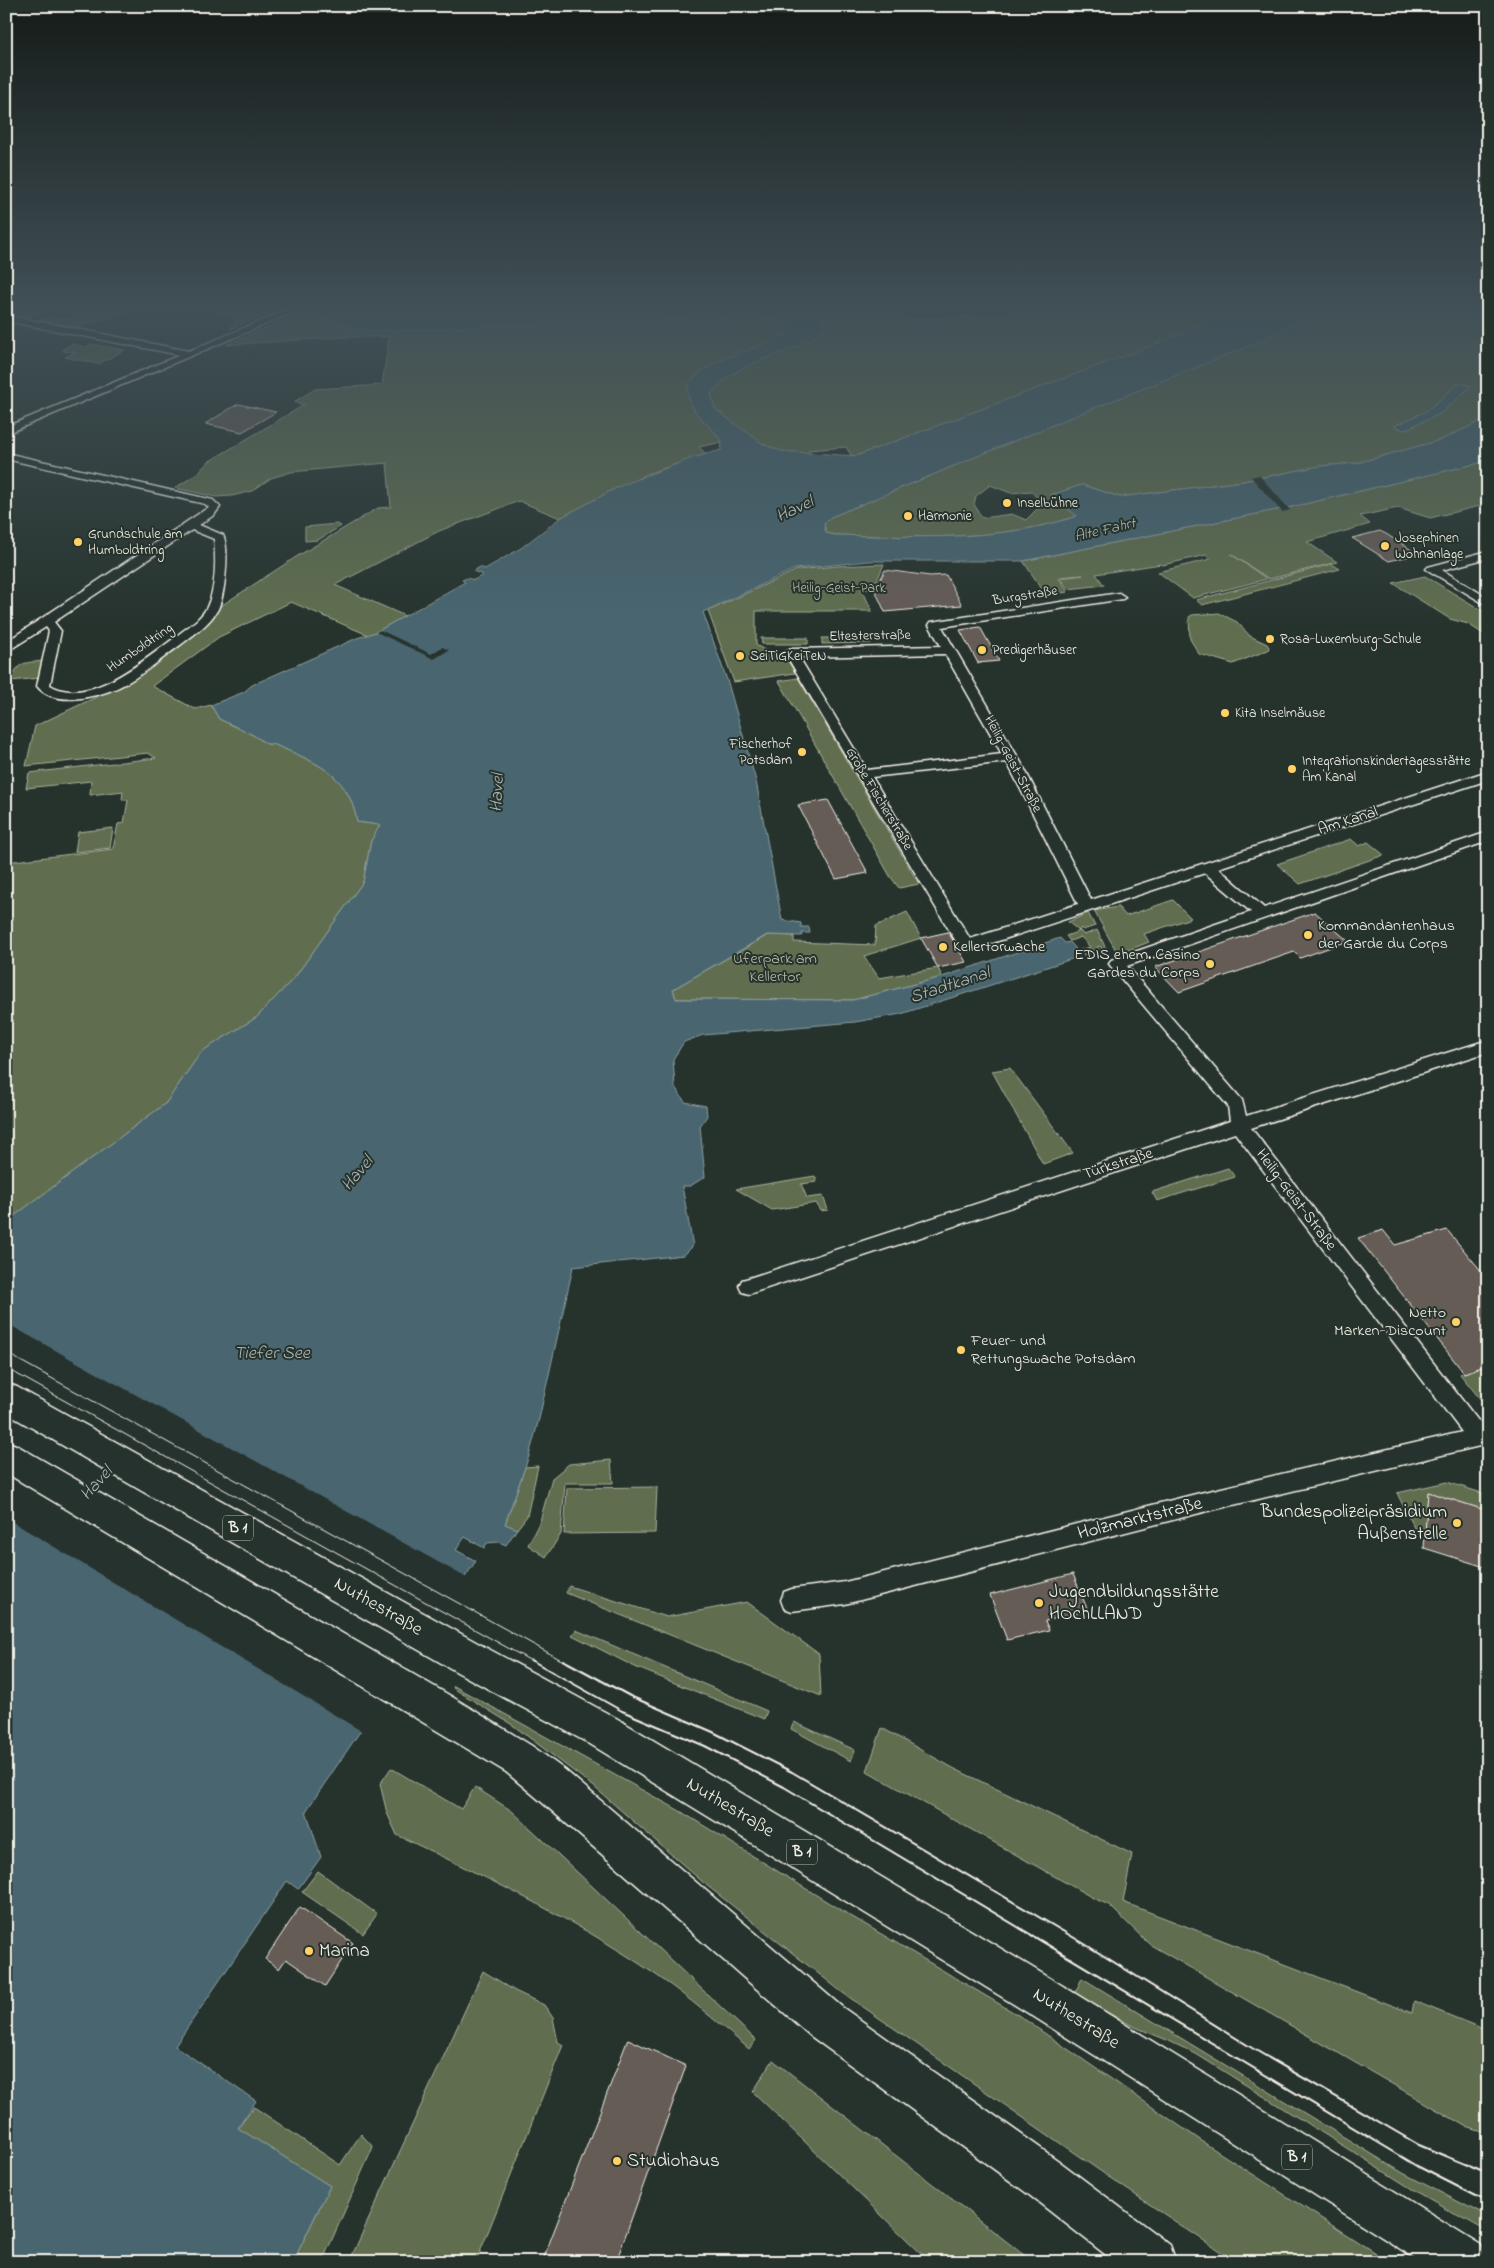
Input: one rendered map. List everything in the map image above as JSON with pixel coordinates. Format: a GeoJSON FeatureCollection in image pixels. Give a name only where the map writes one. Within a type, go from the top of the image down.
{"type":"FeatureCollection","features":[{"type":"Feature","properties":{"kind":"highway","name":"Nuthestraße"},"geometry":{"type":"LineString","coordinates":[[6,1397],[470,1659],[603,1731],[1051,2003],[1464,2262]]}},
{"type":"Feature","properties":{"kind":"highway"},"geometry":{"type":"LineString","coordinates":[[6,1456],[436,1708],[519,1759],[551,1784],[827,2022],[1044,2178],[1153,2262]]}},
{"type":"Feature","properties":{"kind":"street"},"geometry":{"type":"LineString","coordinates":[[6,431],[47,414]]}},
{"type":"Feature","properties":{"kind":"street"},"geometry":{"type":"LineString","coordinates":[[6,456],[214,505],[214,511],[6,648]]}},
{"type":"Feature","properties":{"kind":"street","name":"Humboldtring"},"geometry":{"type":"LineString","coordinates":[[47,621],[55,631],[43,686],[56,693],[82,693],[113,685],[194,630],[213,609],[220,569],[221,552],[219,538],[191,526]]}},
{"type":"Feature","properties":{"kind":"street"},"geometry":{"type":"LineString","coordinates":[[1488,554],[1432,569],[1488,603]]}},
{"type":"Feature","properties":{"kind":"street","name":"Burgstraße"},"geometry":{"type":"LineString","coordinates":[[935,625],[1119,597]]}},
{"type":"Feature","properties":{"kind":"street","name":"Heilig-Geist-Straße"},"geometry":{"type":"LineString","coordinates":[[935,625],[1011,757],[1086,906]]}},
{"type":"Feature","properties":{"kind":"street","name":"Eltesterstraße"},"geometry":{"type":"LineString","coordinates":[[792,653],[950,650]]}},
{"type":"Feature","properties":{"kind":"street","name":"Große Fischerstraße"},"geometry":{"type":"LineString","coordinates":[[792,653],[966,946]]}},
{"type":"Feature","properties":{"kind":"street"},"geometry":{"type":"LineString","coordinates":[[864,774],[1011,757]]}},
{"type":"Feature","properties":{"kind":"street","name":"Am Kanal"},"geometry":{"type":"LineString","coordinates":[[966,946],[1488,776]]}},
{"type":"Feature","properties":{"kind":"street"},"geometry":{"type":"LineString","coordinates":[[1208,867],[1261,913],[1488,836]]}},
{"type":"Feature","properties":{"kind":"street","name":"Heilig-Geist-Straße"},"geometry":{"type":"LineString","coordinates":[[1261,913],[1116,964],[1236,1104],[1239,1125],[1483,1436]]}},
{"type":"Feature","properties":{"kind":"street","name":"Türkstraße"},"geometry":{"type":"LineString","coordinates":[[748,1286],[1239,1125],[1488,1046]]}},
{"type":"Feature","properties":{"kind":"street","name":"Holzmarktstraße"},"geometry":{"type":"LineString","coordinates":[[792,1600],[845,1593],[1200,1503],[1483,1436]]}},
{"type":"Feature","properties":{"kind":"green space"},"geometry":{"type":"Polygon","coordinates":[[[289,414],[969,414],[856,456],[851,455],[846,447],[808,450],[811,454],[721,450],[722,442],[699,447],[706,454],[647,474],[560,518],[519,501],[439,531],[335,585],[405,616],[376,632],[368,635],[291,602],[219,637],[152,686],[195,709],[211,705],[219,719],[253,735],[267,744],[273,744],[315,763],[338,780],[346,791],[353,805],[357,822],[381,825],[371,841],[363,882],[295,977],[257,1017],[201,1052],[166,1103],[6,1222],[6,862],[113,849],[118,824],[124,823],[128,800],[122,800],[123,791],[90,795],[91,781],[26,788],[29,773],[156,758],[148,753],[26,766],[35,726],[113,689],[213,611],[296,557],[378,508],[391,507],[387,463],[291,472],[271,478],[252,491],[232,496],[216,497],[175,488],[197,474],[208,462],[289,414]]]}},
{"type":"Feature","properties":{"kind":"green space"},"geometry":{"type":"Polygon","coordinates":[[[1080,414],[1488,414],[1481,421],[1441,440],[1357,463],[1320,466],[1244,481],[1120,497],[1082,485],[1051,495],[1077,516],[1019,530],[988,534],[927,537],[835,535],[826,533],[824,524],[831,517],[1080,414]],[[990,485],[976,496],[974,504],[982,518],[1012,514],[1026,520],[1038,508],[1038,499],[1031,491],[1011,493],[990,485]]]}},
{"type":"Feature","properties":{"kind":"green space"},"geometry":{"type":"Polygon","coordinates":[[[1488,461],[1488,504],[1430,518],[1398,508],[1360,516],[1370,524],[1307,542],[1337,562],[1269,579],[1231,554],[1267,579],[1193,598],[1158,572],[1211,559],[1206,555],[1163,565],[1096,574],[1104,585],[1068,589],[1060,578],[1083,575],[1058,577],[1068,592],[1046,595],[1023,561],[1296,506],[1488,461]]]}},
{"type":"Feature","properties":{"kind":"green space"},"geometry":{"type":"Polygon","coordinates":[[[337,524],[341,526],[318,540],[305,541],[305,527],[337,524]]]}},
{"type":"Feature","properties":{"kind":"green space","name":"Heilig-Geist-Park"},"geometry":{"type":"Polygon","coordinates":[[[884,564],[873,590],[862,589],[872,611],[756,611],[756,645],[768,652],[786,657],[795,673],[734,682],[708,611],[797,570],[884,564]]]}},
{"type":"Feature","properties":{"kind":"green space"},"geometry":{"type":"Polygon","coordinates":[[[1332,564],[1340,569],[1202,605],[1196,600],[1332,564]]]}},
{"type":"Feature","properties":{"kind":"green space"},"geometry":{"type":"Polygon","coordinates":[[[1425,576],[1488,614],[1488,637],[1468,624],[1450,619],[1393,583],[1425,576]]]}},
{"type":"Feature","properties":{"kind":"green space"},"geometry":{"type":"Polygon","coordinates":[[[1219,613],[1237,622],[1250,636],[1267,644],[1268,650],[1233,664],[1199,654],[1190,639],[1189,617],[1192,615],[1219,613]]]}},
{"type":"Feature","properties":{"kind":"green space"},"geometry":{"type":"Polygon","coordinates":[[[761,638],[808,638],[808,644],[762,644],[761,638]]]}},
{"type":"Feature","properties":{"kind":"green space"},"geometry":{"type":"Polygon","coordinates":[[[822,638],[870,638],[871,643],[822,644],[822,638]]]}},
{"type":"Feature","properties":{"kind":"green space"},"geometry":{"type":"Polygon","coordinates":[[[43,661],[39,678],[11,681],[16,670],[22,664],[43,661]]]}},
{"type":"Feature","properties":{"kind":"green space"},"geometry":{"type":"Polygon","coordinates":[[[798,678],[919,884],[899,888],[890,876],[779,681],[798,678]]]}},
{"type":"Feature","properties":{"kind":"green space"},"geometry":{"type":"Polygon","coordinates":[[[113,828],[110,848],[75,852],[78,832],[113,828]]]}},
{"type":"Feature","properties":{"kind":"green space"},"geometry":{"type":"Polygon","coordinates":[[[1351,839],[1359,846],[1368,842],[1384,855],[1300,884],[1277,864],[1351,839]]]}},
{"type":"Feature","properties":{"kind":"green space"},"geometry":{"type":"Polygon","coordinates":[[[1173,900],[1191,918],[1144,934],[1149,942],[1118,954],[1094,911],[1118,907],[1126,916],[1173,900]]]}},
{"type":"Feature","properties":{"kind":"green space","name":"Uferpark am Kellertor"},"geometry":{"type":"Polygon","coordinates":[[[907,912],[921,938],[864,956],[879,978],[938,968],[942,977],[853,1000],[676,999],[673,989],[768,935],[794,936],[794,942],[875,945],[876,926],[907,912]]]}},
{"type":"Feature","properties":{"kind":"green space"},"geometry":{"type":"Polygon","coordinates":[[[1088,913],[1095,926],[1083,930],[1081,928],[1079,931],[1068,922],[1088,913]]]}},
{"type":"Feature","properties":{"kind":"green space"},"geometry":{"type":"Polygon","coordinates":[[[1097,930],[1109,955],[1106,956],[1100,946],[1097,947],[1099,950],[1084,955],[1080,950],[1090,947],[1081,937],[1070,941],[1066,936],[1080,931],[1084,935],[1097,930]]]}},
{"type":"Feature","properties":{"kind":"green space"},"geometry":{"type":"Polygon","coordinates":[[[1010,1068],[1073,1153],[1043,1164],[992,1071],[1010,1068]]]}},
{"type":"Feature","properties":{"kind":"green space"},"geometry":{"type":"Polygon","coordinates":[[[1228,1168],[1235,1177],[1157,1201],[1152,1192],[1228,1168]]]}},
{"type":"Feature","properties":{"kind":"green space"},"geometry":{"type":"Polygon","coordinates":[[[815,1176],[817,1182],[801,1184],[807,1198],[823,1196],[828,1210],[821,1211],[816,1203],[772,1210],[736,1189],[815,1176]]]}},
{"type":"Feature","properties":{"kind":"green space"},"geometry":{"type":"Polygon","coordinates":[[[1488,1365],[1488,1398],[1481,1400],[1460,1374],[1488,1365]]]}},
{"type":"Feature","properties":{"kind":"green space"},"geometry":{"type":"Polygon","coordinates":[[[611,1460],[613,1483],[565,1483],[561,1534],[546,1557],[528,1545],[540,1521],[552,1478],[569,1464],[611,1460]]]}},
{"type":"Feature","properties":{"kind":"green space"},"geometry":{"type":"Polygon","coordinates":[[[538,1466],[527,1516],[517,1529],[505,1524],[525,1467],[538,1466]]]}},
{"type":"Feature","properties":{"kind":"green space"},"geometry":{"type":"Polygon","coordinates":[[[1447,1482],[1488,1495],[1488,1511],[1428,1492],[1425,1536],[1420,1540],[1397,1493],[1447,1482]]]}},
{"type":"Feature","properties":{"kind":"green space"},"geometry":{"type":"Polygon","coordinates":[[[657,1487],[655,1533],[564,1534],[567,1488],[657,1487]]]}},
{"type":"Feature","properties":{"kind":"green space"},"geometry":{"type":"Polygon","coordinates":[[[569,1586],[667,1617],[747,1602],[819,1654],[821,1696],[566,1593],[569,1586]]]}},
{"type":"Feature","properties":{"kind":"green space"},"geometry":{"type":"Polygon","coordinates":[[[576,1630],[767,1711],[764,1719],[635,1667],[572,1635],[576,1630]]]}},
{"type":"Feature","properties":{"kind":"green space"},"geometry":{"type":"Polygon","coordinates":[[[454,1686],[680,1811],[834,1906],[1018,2015],[1209,2146],[1389,2262],[1236,2262],[1119,2184],[843,1993],[705,1884],[593,1786],[514,1726],[453,1688],[454,1686]]]}},
{"type":"Feature","properties":{"kind":"green space"},"geometry":{"type":"Polygon","coordinates":[[[794,1722],[855,1750],[851,1761],[791,1729],[794,1722]]]}},
{"type":"Feature","properties":{"kind":"green space"},"geometry":{"type":"Polygon","coordinates":[[[882,1728],[953,1768],[1132,1854],[1123,1902],[1412,2013],[1414,2001],[1488,2031],[1488,2133],[1465,2126],[1149,1944],[1109,1905],[1093,1898],[867,1771],[882,1728]]]}},
{"type":"Feature","properties":{"kind":"green space"},"geometry":{"type":"Polygon","coordinates":[[[391,1768],[461,1809],[475,1787],[512,1811],[756,2040],[749,2049],[673,1987],[607,1943],[468,1869],[397,1835],[387,1813],[380,1784],[391,1768]]]}},
{"type":"Feature","properties":{"kind":"green space"},"geometry":{"type":"Polygon","coordinates":[[[318,1871],[377,1914],[363,1934],[302,1892],[318,1871]]]}},
{"type":"Feature","properties":{"kind":"green space"},"geometry":{"type":"Polygon","coordinates":[[[483,1971],[515,1991],[544,2005],[553,2018],[558,2042],[563,2045],[476,2262],[349,2262],[483,1971]]]}},
{"type":"Feature","properties":{"kind":"green space"},"geometry":{"type":"Polygon","coordinates":[[[1082,1978],[1403,2173],[1488,2217],[1488,2232],[1412,2189],[1196,2054],[1135,2027],[1074,1995],[1082,1978]]]}},
{"type":"Feature","properties":{"kind":"green space"},"geometry":{"type":"Polygon","coordinates":[[[773,2060],[1033,2262],[930,2262],[753,2092],[773,2060]]]}},
{"type":"Feature","properties":{"kind":"green space"},"geometry":{"type":"Polygon","coordinates":[[[254,2107],[340,2165],[361,2134],[373,2147],[322,2262],[293,2262],[330,2186],[238,2128],[254,2107]]]}},
{"type":"Feature","properties":{"kind":"water","name":"Tiefer See"},"geometry":{"type":"Polygon","coordinates":[[[697,414],[722,414],[763,444],[781,451],[856,456],[969,414],[1080,414],[831,517],[824,524],[826,533],[835,535],[926,537],[988,534],[1019,530],[1077,516],[1050,495],[1082,485],[1120,497],[1244,481],[1320,466],[1357,463],[1441,440],[1481,421],[1488,414],[1488,461],[1296,506],[1023,561],[869,561],[795,569],[703,612],[728,683],[756,781],[782,920],[801,923],[801,927],[809,927],[810,933],[802,933],[802,936],[767,935],[673,989],[676,999],[853,1000],[942,977],[1060,938],[1065,943],[1070,942],[1076,949],[1072,951],[1078,957],[901,1014],[855,1022],[703,1035],[684,1042],[673,1059],[675,1087],[685,1102],[706,1106],[707,1116],[700,1126],[705,1177],[690,1186],[682,1186],[693,1246],[684,1255],[573,1267],[539,1419],[529,1456],[505,1524],[517,1529],[506,1545],[499,1542],[487,1543],[484,1548],[465,1537],[456,1550],[476,1561],[306,1811],[321,1857],[298,1889],[287,1881],[175,2046],[256,2101],[238,2128],[330,2186],[293,2262],[6,2262],[6,1222],[166,1103],[201,1052],[257,1017],[295,977],[363,882],[371,841],[380,825],[357,822],[353,805],[346,791],[338,780],[327,771],[315,763],[273,744],[267,744],[253,735],[219,719],[211,705],[244,692],[252,685],[357,638],[376,632],[465,582],[462,580],[467,578],[474,580],[483,575],[473,571],[480,567],[485,569],[521,548],[560,518],[620,486],[692,458],[721,450],[722,442],[697,414]]]}},
{"type":"Feature","properties":{"kind":"water"},"geometry":{"type":"Polygon","coordinates":[[[1420,414],[1440,414],[1404,430],[1394,426],[1420,414]]]}},
{"type":"Feature","properties":{"kind":"pier"},"geometry":{"type":"Polygon","coordinates":[[[1259,475],[1290,510],[1282,512],[1251,477],[1259,475]]]}},
{"type":"Feature","properties":{"kind":"pier"},"geometry":{"type":"Polygon","coordinates":[[[380,630],[431,654],[442,647],[449,650],[434,659],[376,632],[380,630]]]}},
{"type":"Feature","properties":{"kind":"pier"},"geometry":{"type":"Polygon","coordinates":[[[6,1323],[467,1578],[363,1732],[6,1518],[6,1323]]]}},
{"type":"Feature","properties":{"kind":"building"},"geometry":{"type":"Polygon","coordinates":[[[222,414],[273,414],[242,432],[205,424],[222,414]]]}},
{"type":"Feature","properties":{"kind":"building","name":"Josephinen Wohnanlage"},"geometry":{"type":"Polygon","coordinates":[[[1380,531],[1418,554],[1389,561],[1352,538],[1380,531]]]}},
{"type":"Feature","properties":{"kind":"building"},"geometry":{"type":"Polygon","coordinates":[[[885,570],[930,576],[946,575],[962,605],[885,612],[875,590],[885,570]]]}},
{"type":"Feature","properties":{"kind":"building"},"geometry":{"type":"Polygon","coordinates":[[[980,627],[999,661],[978,663],[960,630],[980,627]]]}},
{"type":"Feature","properties":{"kind":"building"},"geometry":{"type":"Polygon","coordinates":[[[828,800],[868,873],[836,879],[798,805],[828,800]]]}},
{"type":"Feature","properties":{"kind":"building"},"geometry":{"type":"Polygon","coordinates":[[[1315,912],[1348,941],[1300,958],[1294,952],[1179,992],[1155,967],[1315,912]]]}},
{"type":"Feature","properties":{"kind":"building","name":"Kellertorwache"},"geometry":{"type":"Polygon","coordinates":[[[948,932],[966,962],[938,968],[921,938],[948,932]]]}},
{"type":"Feature","properties":{"kind":"building","name":"Netto Marken-Discount"},"geometry":{"type":"Polygon","coordinates":[[[1383,1230],[1395,1245],[1447,1230],[1488,1279],[1488,1365],[1464,1373],[1358,1238],[1383,1230]]]}},
{"type":"Feature","properties":{"kind":"building","name":"Bundespolizeipräsidium Außenstelle"},"geometry":{"type":"Polygon","coordinates":[[[1428,1492],[1488,1511],[1488,1568],[1424,1548],[1428,1492]]]}},
{"type":"Feature","properties":{"kind":"building","name":"Jugendbildungsstätte HOchLLAND"},"geometry":{"type":"Polygon","coordinates":[[[1073,1574],[1088,1611],[1045,1621],[1049,1630],[1007,1640],[990,1595],[1073,1574]]]}},
{"type":"Feature","properties":{"kind":"building","name":"Marina"},"geometry":{"type":"Polygon","coordinates":[[[300,1907],[353,1943],[325,1986],[286,1959],[279,1969],[265,1959],[300,1907]]]}},
{"type":"Feature","properties":{"kind":"building","name":"Studiohaus"},"geometry":{"type":"Polygon","coordinates":[[[628,2039],[686,2066],[616,2262],[542,2262],[628,2039]]]}},
{"type":"Feature","properties":{"kind":"tram line"},"geometry":{"type":"LineString","coordinates":[[6,1353],[565,1662]]}},
{"type":"Feature","properties":{"kind":"tram line"},"geometry":{"type":"LineString","coordinates":[[6,1368],[533,1662]]}},
{"type":"Feature","properties":{"kind":"tram line"},"geometry":{"type":"LineString","coordinates":[[531,1660],[622,1711],[705,1746],[784,1787],[1419,2167],[1488,2202]]}},
{"type":"Feature","properties":{"kind":"tram line"},"geometry":{"type":"LineString","coordinates":[[563,1660],[630,1696],[713,1732],[792,1772],[1083,1943],[1252,2048],[1419,2145],[1488,2174]]}},
{"type":"Feature","properties":{"kind":"place","name":"Inselbühne"},"geometry":{"type":"Point","coordinates":[1007,503]}},
{"type":"Feature","properties":{"kind":"place","name":"Harmonie"},"geometry":{"type":"Point","coordinates":[908,516]}},
{"type":"Feature","properties":{"kind":"place","name":"Grundschule am Humboldtring"},"geometry":{"type":"Point","coordinates":[78,542]}},
{"type":"Feature","properties":{"kind":"place","name":"Josephinen Wohnanlage"},"geometry":{"type":"Point","coordinates":[1385,546]}},
{"type":"Feature","properties":{"kind":"place","name":"Rosa-Luxemburg-Schule"},"geometry":{"type":"Point","coordinates":[1270,639]}},
{"type":"Feature","properties":{"kind":"place","name":"Predigerhäuser"},"geometry":{"type":"Point","coordinates":[982,650]}},
{"type":"Feature","properties":{"kind":"place","name":"SeiTiGKeiTeN"},"geometry":{"type":"Point","coordinates":[740,656]}},
{"type":"Feature","properties":{"kind":"place","name":"Kita Inselmäuse"},"geometry":{"type":"Point","coordinates":[1225,713]}},
{"type":"Feature","properties":{"kind":"place","name":"Fischerhof Potsdam"},"geometry":{"type":"Point","coordinates":[802,752]}},
{"type":"Feature","properties":{"kind":"place","name":"Integrationskindertagesstätte Am Kanal"},"geometry":{"type":"Point","coordinates":[1292,769]}},
{"type":"Feature","properties":{"kind":"place","name":"Kommandantenhaus der Garde du Corps"},"geometry":{"type":"Point","coordinates":[1308,935]}},
{"type":"Feature","properties":{"kind":"place","name":"Kellertorwache"},"geometry":{"type":"Point","coordinates":[943,947]}},
{"type":"Feature","properties":{"kind":"place","name":"EDIS ehem. Casino Gardes du Corps"},"geometry":{"type":"Point","coordinates":[1210,964]}},
{"type":"Feature","properties":{"kind":"place","name":"Netto Marken-Discount"},"geometry":{"type":"Point","coordinates":[1456,1322]}},
{"type":"Feature","properties":{"kind":"place","name":"Feuer- und Rettungswache Potsdam"},"geometry":{"type":"Point","coordinates":[961,1350]}},
{"type":"Feature","properties":{"kind":"place","name":"Bundespolizeipräsidium Außenstelle"},"geometry":{"type":"Point","coordinates":[1457,1523]}},
{"type":"Feature","properties":{"kind":"place","name":"Jugendbildungsstätte HOchLLAND"},"geometry":{"type":"Point","coordinates":[1039,1603]}},
{"type":"Feature","properties":{"kind":"place","name":"Marina"},"geometry":{"type":"Point","coordinates":[309,1951]}},
{"type":"Feature","properties":{"kind":"place","name":"Studiohaus"},"geometry":{"type":"Point","coordinates":[617,2161]}},
{"type":"Feature","properties":{"kind":"water label","name":"Havel"},"geometry":{"type":"Point","coordinates":[795,510]}},
{"type":"Feature","properties":{"kind":"water label","name":"Alte Fahrt"},"geometry":{"type":"Point","coordinates":[1105,530]}},
{"type":"Feature","properties":{"kind":"water label","name":"Havel"},"geometry":{"type":"Point","coordinates":[498,793]}},
{"type":"Feature","properties":{"kind":"water label","name":"Stadtkanal"},"geometry":{"type":"Point","coordinates":[950,986]}},
{"type":"Feature","properties":{"kind":"water label","name":"Havel"},"geometry":{"type":"Point","coordinates":[358,1174]}},
{"type":"Feature","properties":{"kind":"water label","name":"Havel"},"geometry":{"type":"Point","coordinates":[97,1484]}}]}
